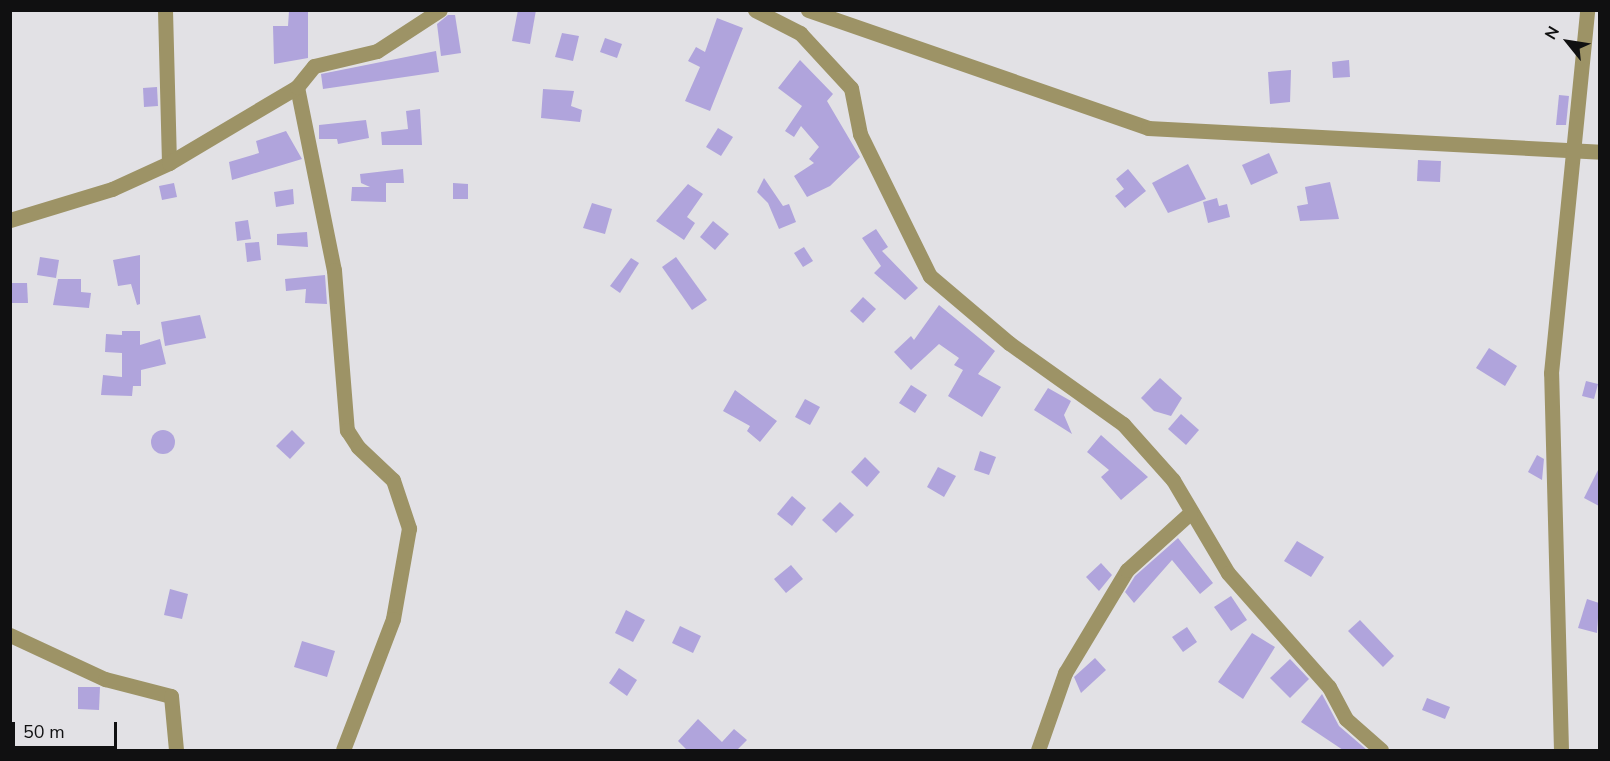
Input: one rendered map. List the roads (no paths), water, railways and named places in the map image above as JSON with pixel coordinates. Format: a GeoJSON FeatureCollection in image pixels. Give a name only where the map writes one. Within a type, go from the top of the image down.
{"type":"FeatureCollection","features":[{"type":"Feature","properties":{"kind":"street"},"geometry":{"type":"LineString","coordinates":[[165,10],[169,163]]}},
{"type":"Feature","properties":{"kind":"street"},"geometry":{"type":"LineString","coordinates":[[10,220],[112,189],[169,163],[297,87],[314,66],[377,51],[440,10]]}},
{"type":"Feature","properties":{"kind":"street"},"geometry":{"type":"LineString","coordinates":[[755,10],[800,33],[851,88],[860,134],[930,276],[1009,343],[1123,424],[1173,480],[1190,513],[1228,573],[1329,687],[1346,719],[1381,750]]}},
{"type":"Feature","properties":{"kind":"street"},"geometry":{"type":"LineString","coordinates":[[807,10],[1148,128],[1599,152]]}},
{"type":"Feature","properties":{"kind":"street"},"geometry":{"type":"LineString","coordinates":[[1561,750],[1551,373],[1571,149],[1587,10]]}},
{"type":"Feature","properties":{"kind":"street"},"geometry":{"type":"LineString","coordinates":[[297,87],[337,289],[347,430],[393,480],[409,528],[393,619],[343,750]]}},
{"type":"Feature","properties":{"kind":"street"},"geometry":{"type":"LineString","coordinates":[[1038,750],[1065,674],[1127,570],[1190,513]]}},
{"type":"Feature","properties":{"kind":"street"},"geometry":{"type":"LineString","coordinates":[[10,635],[105,679],[171,696],[176,750]]}}]}
